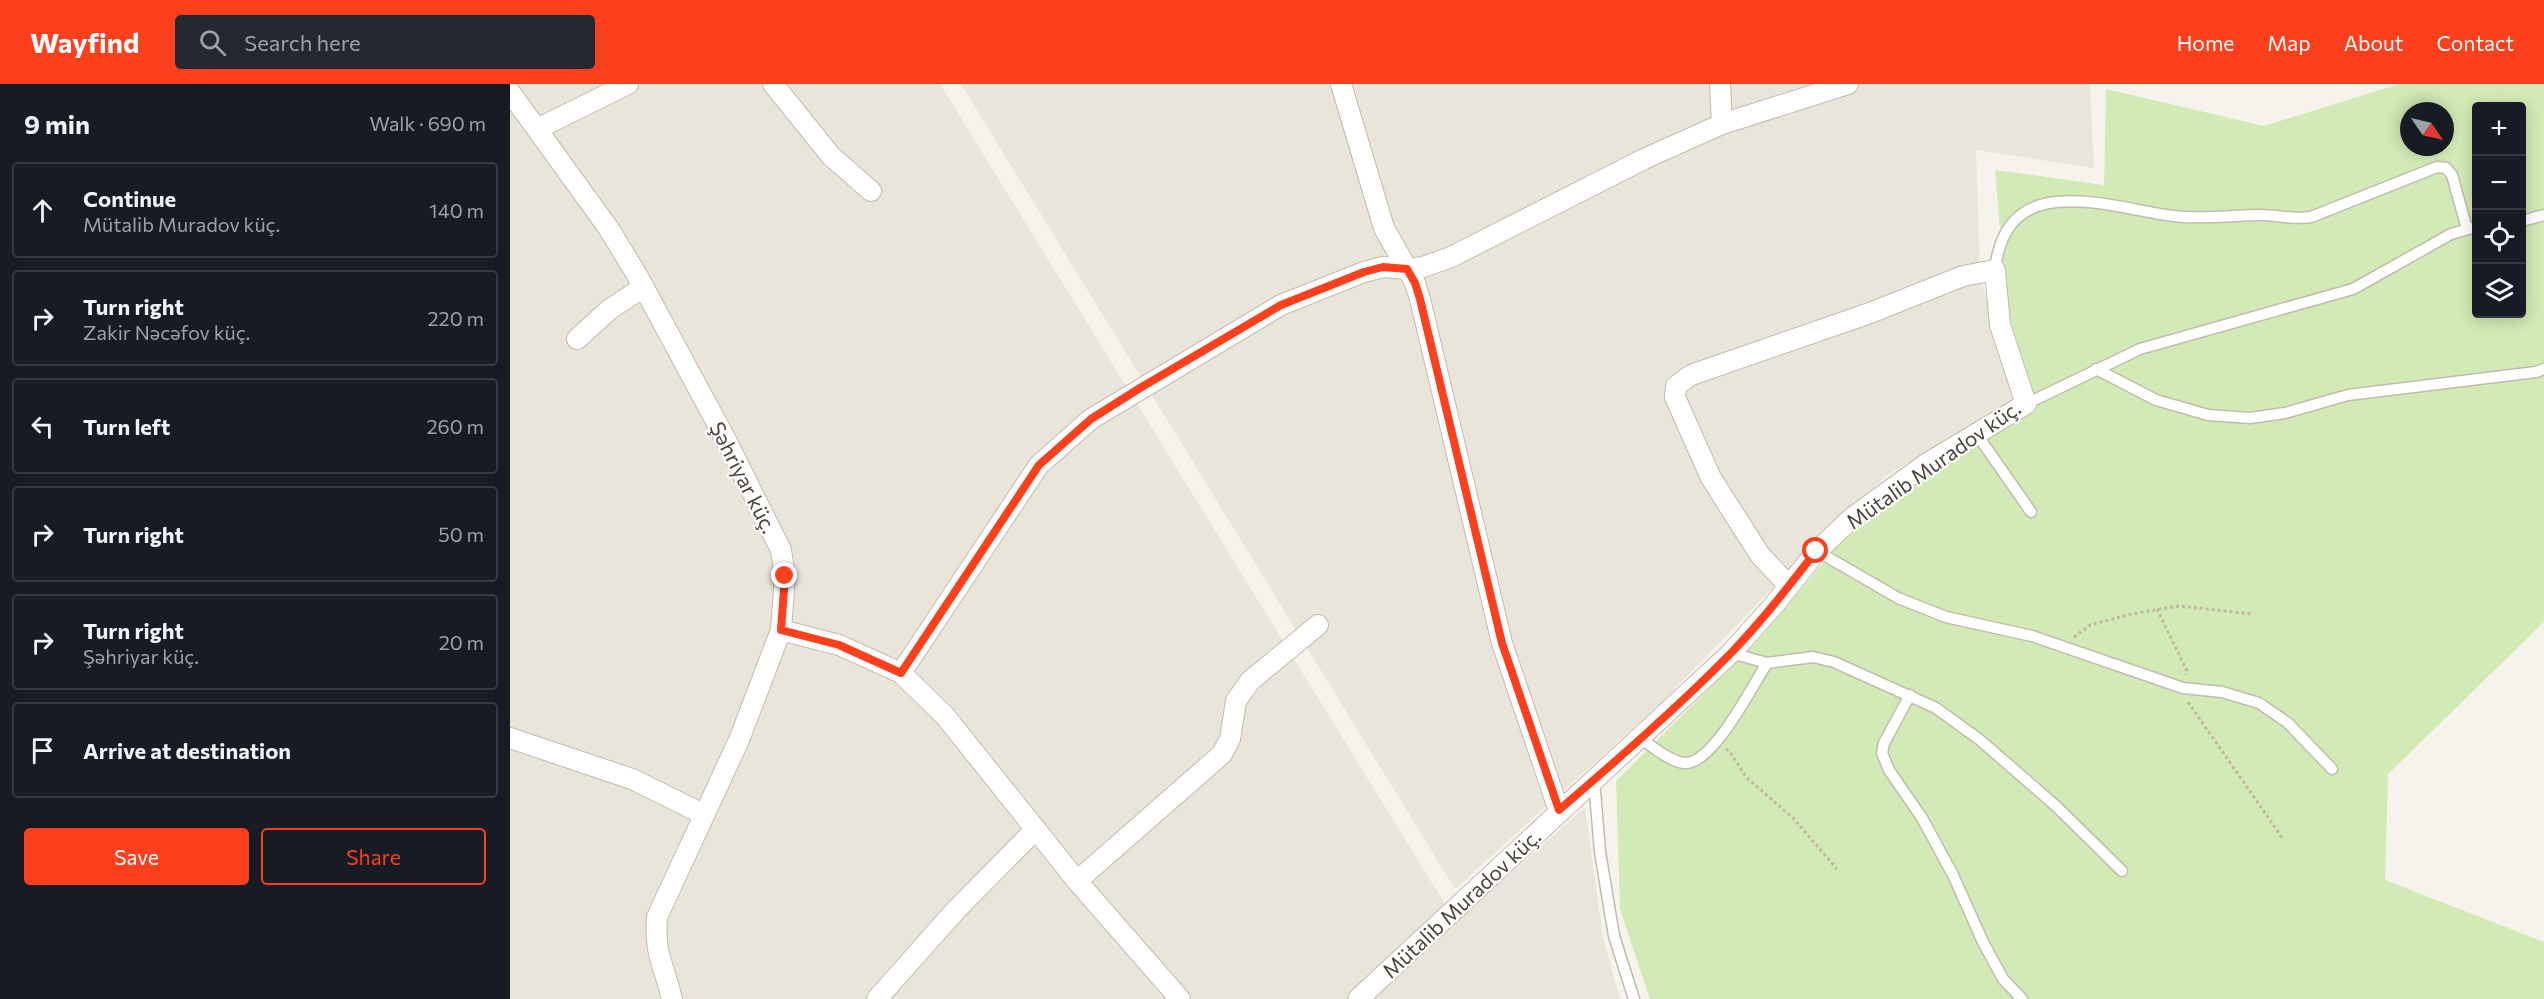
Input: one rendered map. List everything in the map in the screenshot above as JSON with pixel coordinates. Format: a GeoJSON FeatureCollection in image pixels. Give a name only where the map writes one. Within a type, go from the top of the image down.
{"type":"FeatureCollection","features":[{"type":"Feature","properties":{"kind":"street"},"geometry":{"type":"LineString","coordinates":[[537,129],[628,84]]}},
{"type":"Feature","properties":{"kind":"street"},"geometry":{"type":"LineString","coordinates":[[773,84],[831,156],[871,191]]}},
{"type":"Feature","properties":{"kind":"street"},"geometry":{"type":"LineString","coordinates":[[1341,84],[1384,228],[1415,283],[1420,299],[1502,643],[1559,810]]}},
{"type":"Feature","properties":{"kind":"street"},"geometry":{"type":"LineString","coordinates":[[1720,84],[1722,124]]}},
{"type":"Feature","properties":{"kind":"street"},"geometry":{"type":"LineString","coordinates":[[901,673],[1039,465],[1091,419],[1140,388],[1281,305],[1364,272],[1383,267],[1407,269],[1423,267],[1451,257],[1644,159],[1722,124],[1848,84]]}},
{"type":"Feature","properties":{"kind":"street","name":"Şəhriyar küç."},"geometry":{"type":"LineString","coordinates":[[510,92],[609,230],[644,287],[726,440],[781,550],[785,576],[781,630],[738,740],[657,917],[655,941],[672,999]]}},
{"type":"Feature","properties":{"kind":"street"},"geometry":{"type":"LineString","coordinates":[[1789,586],[1760,555],[1711,478],[1675,397],[1676,386],[1691,375],[1870,313],[1963,276],[1995,270]]}},
{"type":"Feature","properties":{"kind":"street","name":"Mütalib Muradov küç."},"geometry":{"type":"LineString","coordinates":[[1358,999],[1559,810],[1731,653],[1816,551],[1853,517],[1926,464],[2026,404],[2000,325],[1995,270]]}},
{"type":"Feature","properties":{"kind":"street"},"geometry":{"type":"LineString","coordinates":[[577,339],[610,309],[644,287]]}},
{"type":"Feature","properties":{"kind":"street"},"geometry":{"type":"LineString","coordinates":[[1077,880],[1222,754],[1230,739],[1236,701],[1250,681],[1318,625]]}},
{"type":"Feature","properties":{"kind":"street"},"geometry":{"type":"LineString","coordinates":[[781,630],[839,645],[901,673],[945,716],[1077,880],[1180,999]]}},
{"type":"Feature","properties":{"kind":"street"},"geometry":{"type":"LineString","coordinates":[[510,738],[632,779],[703,814]]}},
{"type":"Feature","properties":{"kind":"street"},"geometry":{"type":"LineString","coordinates":[[877,999],[955,911],[1036,830]]}},
{"type":"Feature","properties":{"kind":"lane"},"geometry":{"type":"LineString","coordinates":[[1995,270],[1997,249],[2009,225],[2023,213],[2046,202],[2071,200],[2176,217],[2261,215],[2300,219],[2311,217],[2437,167],[2446,168],[2452,175],[2472,228],[2451,234],[2368,283],[2353,289],[2140,349],[2026,404]]}},
{"type":"Feature","properties":{"kind":"lane"},"geometry":{"type":"LineString","coordinates":[[2526,220],[2544,215]]}},
{"type":"Feature","properties":{"kind":"lane"},"geometry":{"type":"LineString","coordinates":[[2096,369],[2156,400],[2208,415],[2250,418],[2284,413],[2348,395],[2536,372],[2544,369]]}},
{"type":"Feature","properties":{"kind":"lane"},"geometry":{"type":"LineString","coordinates":[[1976,433],[2031,512]]}},
{"type":"Feature","properties":{"kind":"lane"},"geometry":{"type":"LineString","coordinates":[[1816,551],[1898,598],[1946,617],[2032,636],[2183,688],[2222,692],[2259,703],[2288,723],[2332,768]]}},
{"type":"Feature","properties":{"kind":"lane"},"geometry":{"type":"LineString","coordinates":[[1731,653],[1767,663],[1813,657],[1834,662],[1936,708],[1980,740],[2057,807],[2122,871]]}},
{"type":"Feature","properties":{"kind":"lane"},"geometry":{"type":"LineString","coordinates":[[1640,738],[1673,760],[1687,764],[1701,758],[1717,743],[1767,663]]}},
{"type":"Feature","properties":{"kind":"lane"},"geometry":{"type":"LineString","coordinates":[[1910,695],[1884,743],[1882,753],[1889,770],[1922,818],[1953,875],[1983,942],[2003,979],[2022,999]]}},
{"type":"Feature","properties":{"kind":"lane"},"geometry":{"type":"LineString","coordinates":[[1594,780],[1600,852],[1614,936],[1634,999]]}},
{"type":"Feature","properties":{"kind":"path"},"geometry":{"type":"LineString","coordinates":[[2063,646],[2090,625],[2157,609],[2179,606],[2252,614]]}},
{"type":"Feature","properties":{"kind":"path"},"geometry":{"type":"LineString","coordinates":[[2157,609],[2187,671],[2183,688],[2189,705],[2283,839]]}},
{"type":"Feature","properties":{"kind":"path"},"geometry":{"type":"LineString","coordinates":[[1717,743],[1730,752],[1746,777],[1793,819],[1837,869]]}},
{"type":"Feature","properties":{"kind":"shaded area"},"geometry":{"type":"Polygon","coordinates":[[[510,84],[940,84],[1456,922],[1585,807],[1603,938],[1620,999],[510,999],[510,84]]]}},
{"type":"Feature","properties":{"kind":"shaded area"},"geometry":{"type":"Polygon","coordinates":[[[961,84],[2090,84],[2094,168],[1976,150],[1980,275],[2007,375],[2017,400],[1889,474],[1808,546],[1773,588],[1665,699],[1455,889],[961,84]]]}},
{"type":"Feature","properties":{"kind":"green space"},"geometry":{"type":"Polygon","coordinates":[[[2399,84],[2544,84],[2544,622],[2388,774],[2385,880],[2544,942],[2544,999],[1650,999],[1620,909],[1616,781],[1759,639],[1841,542],[1940,466],[2038,407],[2009,331],[1995,170],[2104,185],[2106,89],[2264,126],[2399,84]]]}},
{"type":"Feature","properties":{"kind":"route"},"geometry":{"type":"LineString","coordinates":[[785,576],[781,630],[839,645],[901,673],[1039,465],[1091,419],[1281,305],[1364,272],[1383,267],[1407,269],[1415,283],[1502,643],[1559,810],[1731,653],[1774,605],[1816,551]]}}]}
